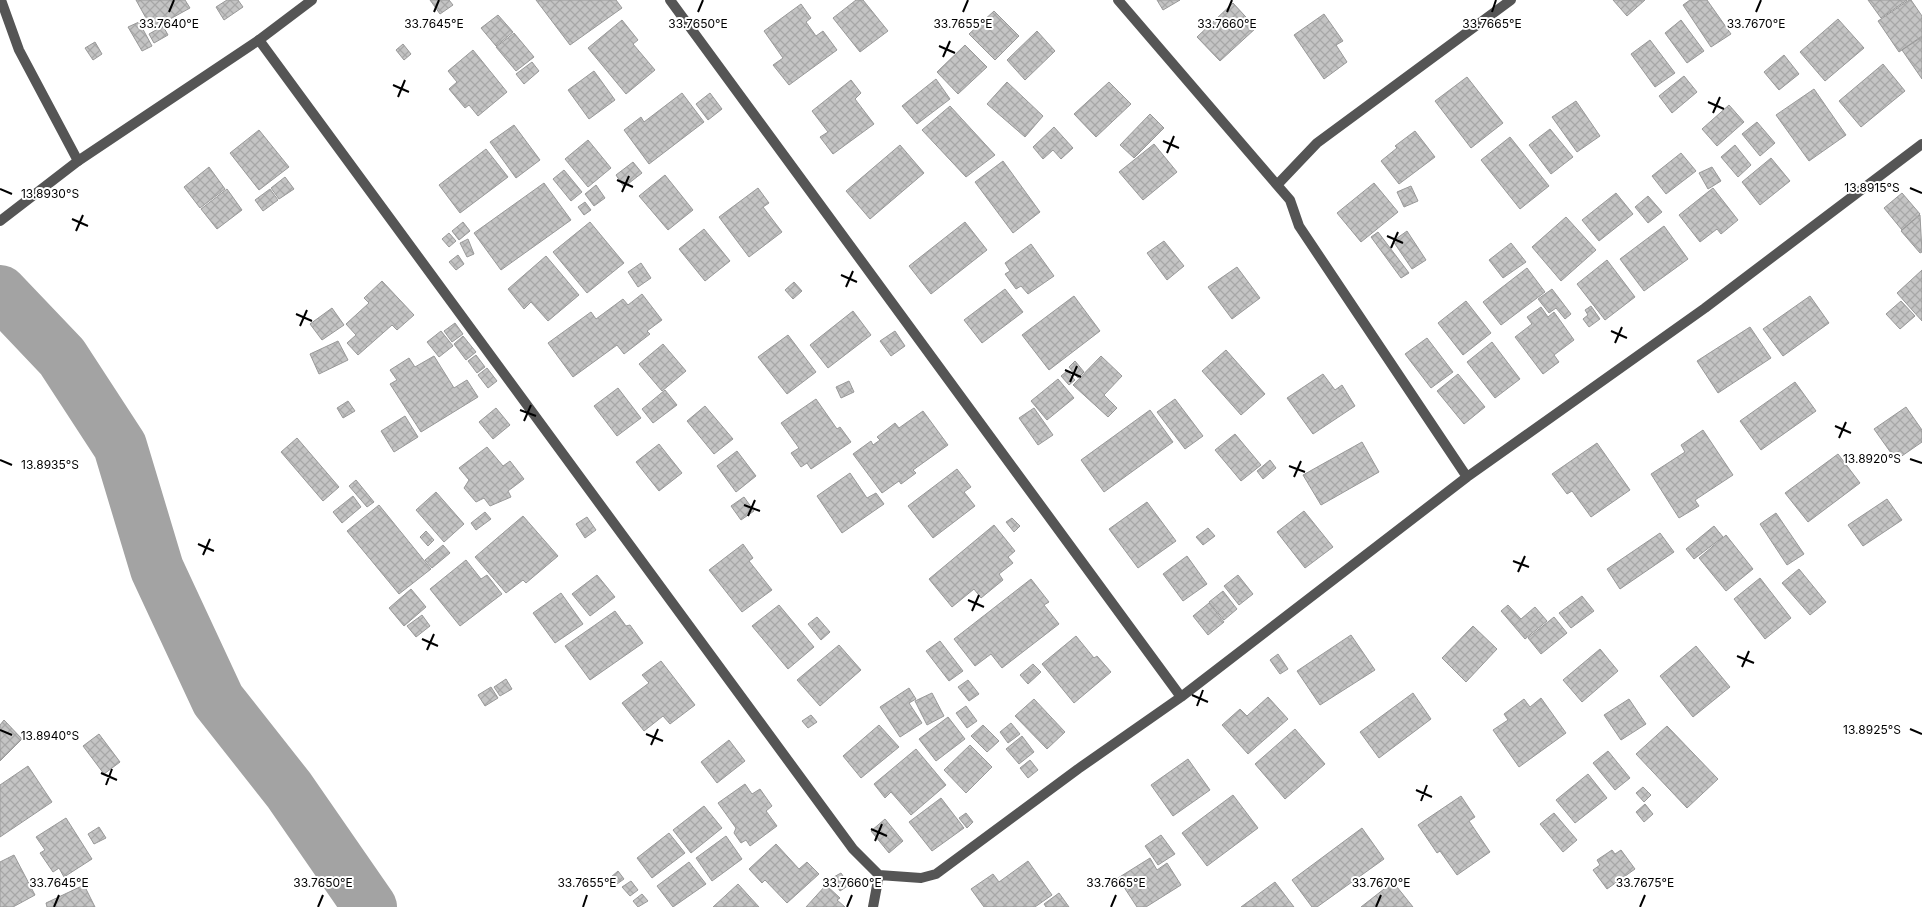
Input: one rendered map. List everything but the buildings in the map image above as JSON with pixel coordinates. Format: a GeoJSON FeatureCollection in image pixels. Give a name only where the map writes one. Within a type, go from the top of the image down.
{"type":"FeatureCollection","features":[{"type":"Feature","properties":{"kind":"street"},"geometry":{"type":"LineString","coordinates":[[1,0],[19,50],[78,162]]}},
{"type":"Feature","properties":{"kind":"street"},"geometry":{"type":"LineString","coordinates":[[0,221],[78,162],[259,40],[312,0]]}},
{"type":"Feature","properties":{"kind":"street"},"geometry":{"type":"LineString","coordinates":[[670,0],[1181,697]]}},
{"type":"Feature","properties":{"kind":"street"},"geometry":{"type":"LineString","coordinates":[[1118,0],[1290,200],[1299,226],[1467,476]]}},
{"type":"Feature","properties":{"kind":"street"},"geometry":{"type":"LineString","coordinates":[[1277,185],[1317,143],[1512,0]]}},
{"type":"Feature","properties":{"kind":"street"},"geometry":{"type":"LineString","coordinates":[[259,40],[853,849],[879,874],[921,878],[936,874],[1078,769],[1181,697],[1467,476],[1705,308],[1922,144]]}},
{"type":"Feature","properties":{"kind":"street"},"geometry":{"type":"LineString","coordinates":[[873,907],[879,874]]}},
{"type":"Feature","properties":{"kind":"waterway"},"geometry":{"type":"LineString","coordinates":[[0,292],[62,357],[120,446],[157,569],[218,700],[289,790],[370,907]]}}]}
